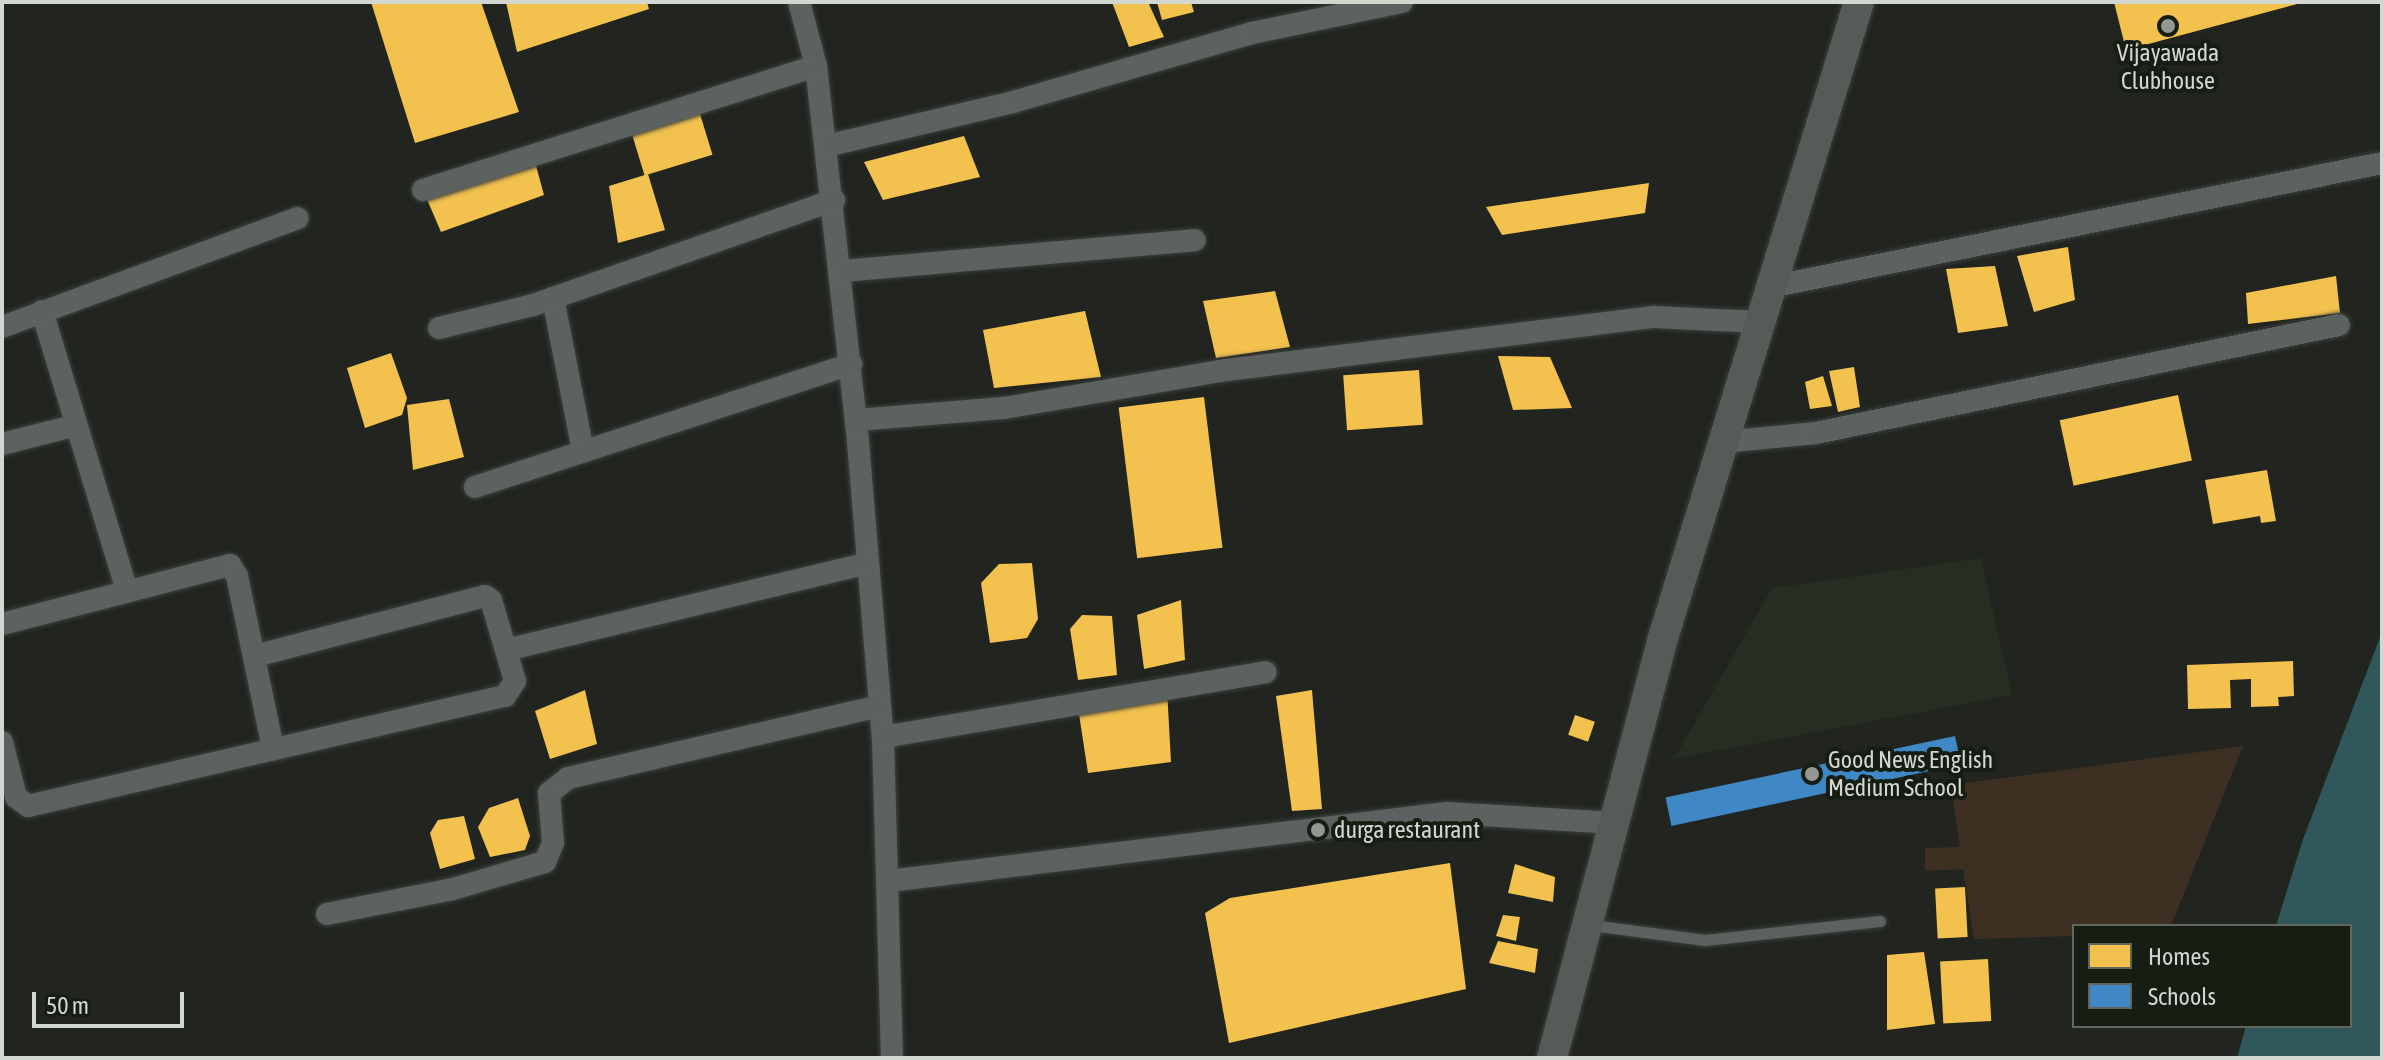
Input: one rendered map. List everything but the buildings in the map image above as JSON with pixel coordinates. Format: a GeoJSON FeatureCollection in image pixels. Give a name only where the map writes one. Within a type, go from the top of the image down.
{"type":"FeatureCollection","features":[{"type":"Feature","properties":{"kind":"street"},"geometry":{"type":"LineString","coordinates":[[799,2],[816,66],[834,200],[857,420],[883,737],[892,1058]]}},
{"type":"Feature","properties":{"kind":"street"},"geometry":{"type":"LineString","coordinates":[[826,146],[1013,102],[1252,33],[1402,2]]}},
{"type":"Feature","properties":{"kind":"street"},"geometry":{"type":"LineString","coordinates":[[1552,1058],[1663,638],[1859,2]]}},
{"type":"Feature","properties":{"kind":"street"},"geometry":{"type":"LineString","coordinates":[[423,190],[816,66]]}},
{"type":"Feature","properties":{"kind":"street"},"geometry":{"type":"LineString","coordinates":[[1770,287],[2382,163]]}},
{"type":"Feature","properties":{"kind":"street"},"geometry":{"type":"LineString","coordinates":[[439,328],[553,298],[834,200]]}},
{"type":"Feature","properties":{"kind":"street"},"geometry":{"type":"LineString","coordinates":[[2,327],[298,218]]}},
{"type":"Feature","properties":{"kind":"street"},"geometry":{"type":"LineString","coordinates":[[842,271],[1195,240]]}},
{"type":"Feature","properties":{"kind":"street"},"geometry":{"type":"LineString","coordinates":[[553,298],[583,451]]}},
{"type":"Feature","properties":{"kind":"street"},"geometry":{"type":"LineString","coordinates":[[42,311],[127,591]]}},
{"type":"Feature","properties":{"kind":"street"},"geometry":{"type":"LineString","coordinates":[[857,420],[1004,408],[1227,370],[1654,317],[1760,322]]}},
{"type":"Feature","properties":{"kind":"street"},"geometry":{"type":"LineString","coordinates":[[1723,442],[1816,433],[2339,325]]}},
{"type":"Feature","properties":{"kind":"street"},"geometry":{"type":"LineString","coordinates":[[475,487],[851,364]]}},
{"type":"Feature","properties":{"kind":"street"},"geometry":{"type":"LineString","coordinates":[[2,444],[77,425]]}},
{"type":"Feature","properties":{"kind":"street"},"geometry":{"type":"LineString","coordinates":[[506,650],[868,563]]}},
{"type":"Feature","properties":{"kind":"street"},"geometry":{"type":"LineString","coordinates":[[2,624],[230,565],[254,656],[273,749]]}},
{"type":"Feature","properties":{"kind":"street"},"geometry":{"type":"LineString","coordinates":[[2,742],[16,797],[28,806],[505,696],[515,681],[491,600],[485,596],[254,656]]}},
{"type":"Feature","properties":{"kind":"street"},"geometry":{"type":"LineString","coordinates":[[883,737],[1266,672]]}},
{"type":"Feature","properties":{"kind":"street"},"geometry":{"type":"LineString","coordinates":[[327,914],[453,889],[545,862],[553,843],[549,793],[568,778],[880,706]]}},
{"type":"Feature","properties":{"kind":"street"},"geometry":{"type":"LineString","coordinates":[[889,881],[1447,813],[1616,823]]}},
{"type":"Feature","properties":{"kind":"lane"},"geometry":{"type":"LineString","coordinates":[[1589,925],[1705,940],[1880,921]]}},
{"type":"Feature","properties":{"kind":"shaded area"},"geometry":{"type":"Polygon","coordinates":[[[1981,558],[2012,695],[1674,759],[1772,588],[1981,558]]]}},
{"type":"Feature","properties":{"kind":"shaded area"},"geometry":{"type":"Polygon","coordinates":[[[2243,746],[2172,924],[2072,924],[2072,936],[1974,939],[1963,869],[1925,871],[1925,848],[1960,847],[1951,785],[2243,746]]]}},
{"type":"Feature","properties":{"kind":"water"},"geometry":{"type":"Polygon","coordinates":[[[2382,632],[2382,1058],[2237,1058],[2245,1028],[2352,1028],[2352,924],[2277,924],[2302,842],[2382,632]]]}},
{"type":"Feature","properties":{"kind":"place","name":"Vijayawada Clubhouse"},"geometry":{"type":"Point","coordinates":[2168,26]}},
{"type":"Feature","properties":{"kind":"place","name":"Good News English Medium School"},"geometry":{"type":"Point","coordinates":[1812,774]}},
{"type":"Feature","properties":{"kind":"place","name":"durga restaurant"},"geometry":{"type":"Point","coordinates":[1318,830]}}]}
